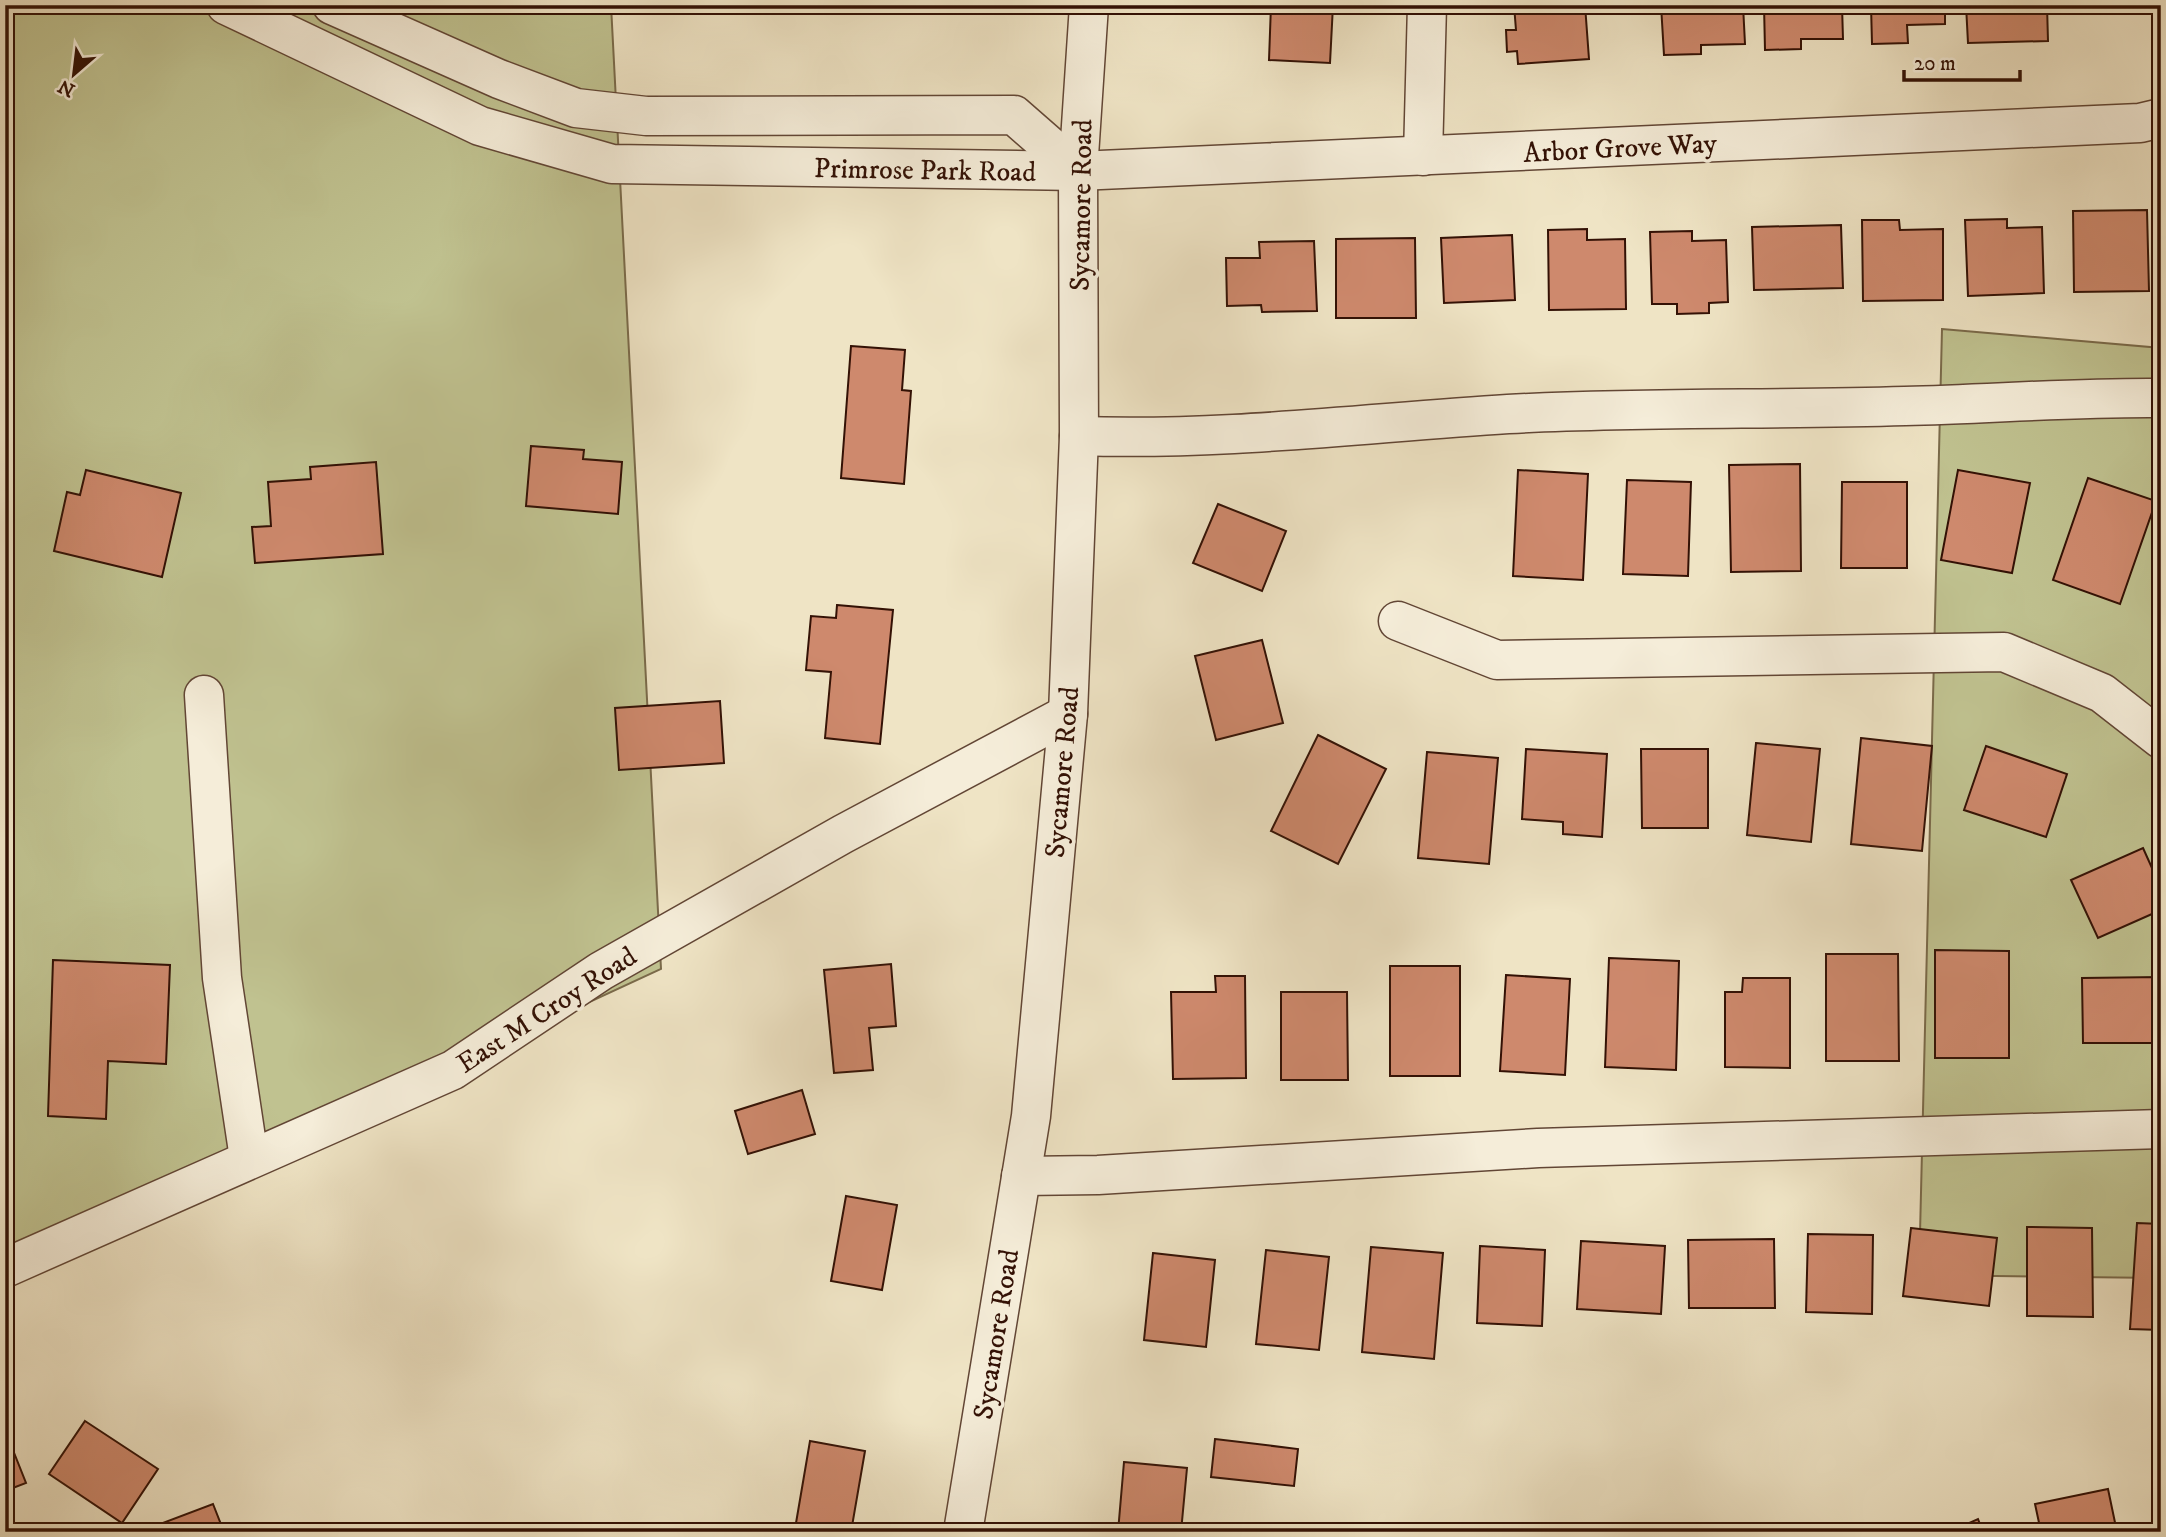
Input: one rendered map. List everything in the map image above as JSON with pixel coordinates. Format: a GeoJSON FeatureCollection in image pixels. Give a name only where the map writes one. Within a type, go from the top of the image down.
{"type":"FeatureCollection","features":[{"type":"Feature","properties":{"kind":"street","name":"Primrose Park Road"},"geometry":{"type":"LineString","coordinates":[[226,5],[480,127],[612,164],[1078,171]]}},
{"type":"Feature","properties":{"kind":"street","name":"Primrose Park Road"},"geometry":{"type":"LineString","coordinates":[[332,5],[499,79],[576,108],[646,116],[1014,115],[1078,171]]}},
{"type":"Feature","properties":{"kind":"street","name":"Sycamore Road"},"geometry":{"type":"LineString","coordinates":[[963,1532],[1031,1116],[1068,714],[1079,436],[1078,171],[1089,5]]}},
{"type":"Feature","properties":{"kind":"street"},"geometry":{"type":"LineString","coordinates":[[1423,156],[1426,5]]}},
{"type":"Feature","properties":{"kind":"street"},"geometry":{"type":"LineString","coordinates":[[480,127],[499,79]]}},
{"type":"Feature","properties":{"kind":"street"},"geometry":{"type":"LineString","coordinates":[[872,115],[874,168]]}},
{"type":"Feature","properties":{"kind":"street","name":"Arbor Grove Way"},"geometry":{"type":"LineString","coordinates":[[1078,171],[2140,122],[2161,118]]}},
{"type":"Feature","properties":{"kind":"street"},"geometry":{"type":"LineString","coordinates":[[1079,436],[1138,438],[1255,433],[1507,414],[1645,409],[1906,406],[2089,397],[2161,398]]}},
{"type":"Feature","properties":{"kind":"street"},"geometry":{"type":"LineString","coordinates":[[1398,621],[1497,660],[2004,652],[2102,693],[2161,740]]}},
{"type":"Feature","properties":{"kind":"street"},"geometry":{"type":"LineString","coordinates":[[204,695],[222,978],[249,1158]]}},
{"type":"Feature","properties":{"kind":"street","name":"East M Croy Road"},"geometry":{"type":"LineString","coordinates":[[5,1268],[453,1070],[601,971],[843,834],[1068,714]]}},
{"type":"Feature","properties":{"kind":"street"},"geometry":{"type":"LineString","coordinates":[[1021,1177],[1098,1175],[1538,1148],[2161,1129]]}},
{"type":"Feature","properties":{"kind":"green space"},"geometry":{"type":"Polygon","coordinates":[[[5,5],[611,5],[661,969],[5,1272],[5,5]]]}},
{"type":"Feature","properties":{"kind":"green space"},"geometry":{"type":"Polygon","coordinates":[[[1942,329],[2161,348],[2161,1278],[1919,1275],[1942,329]]]}},
{"type":"Feature","properties":{"kind":"building"},"geometry":{"type":"Polygon","coordinates":[[[1271,5],[1333,5],[1330,63],[1269,60],[1271,5]]]}},
{"type":"Feature","properties":{"kind":"building"},"geometry":{"type":"Polygon","coordinates":[[[1514,5],[1585,5],[1589,59],[1518,64],[1517,51],[1507,52],[1506,30],[1516,30],[1514,5]]]}},
{"type":"Feature","properties":{"kind":"building"},"geometry":{"type":"Polygon","coordinates":[[[1661,5],[1743,5],[1745,44],[1701,45],[1701,54],[1664,55],[1661,5]]]}},
{"type":"Feature","properties":{"kind":"building"},"geometry":{"type":"Polygon","coordinates":[[[1764,5],[1842,5],[1843,39],[1801,39],[1801,49],[1765,50],[1764,5]]]}},
{"type":"Feature","properties":{"kind":"building"},"geometry":{"type":"Polygon","coordinates":[[[1871,5],[1945,5],[1945,24],[1907,25],[1908,43],[1872,44],[1871,5]]]}},
{"type":"Feature","properties":{"kind":"building"},"geometry":{"type":"Polygon","coordinates":[[[1966,5],[2047,5],[2048,41],[1968,43],[1966,5]]]}},
{"type":"Feature","properties":{"kind":"building"},"geometry":{"type":"Polygon","coordinates":[[[2147,210],[2149,291],[2074,292],[2073,211],[2147,210]]]}},
{"type":"Feature","properties":{"kind":"building"},"geometry":{"type":"Polygon","coordinates":[[[2007,219],[2007,228],[2042,227],[2044,293],[1968,296],[1965,220],[2007,219]]]}},
{"type":"Feature","properties":{"kind":"building"},"geometry":{"type":"Polygon","coordinates":[[[1862,220],[1899,220],[1900,230],[1943,229],[1943,300],[1863,301],[1862,220]]]}},
{"type":"Feature","properties":{"kind":"building"},"geometry":{"type":"Polygon","coordinates":[[[1841,225],[1843,288],[1754,290],[1752,227],[1841,225]]]}},
{"type":"Feature","properties":{"kind":"building"},"geometry":{"type":"Polygon","coordinates":[[[1587,229],[1587,240],[1625,239],[1626,309],[1549,310],[1548,230],[1587,229]]]}},
{"type":"Feature","properties":{"kind":"building"},"geometry":{"type":"Polygon","coordinates":[[[1692,231],[1692,241],[1726,240],[1728,302],[1709,303],[1709,313],[1677,314],[1677,304],[1652,304],[1650,232],[1692,231]]]}},
{"type":"Feature","properties":{"kind":"building"},"geometry":{"type":"Polygon","coordinates":[[[1512,235],[1515,300],[1444,303],[1441,238],[1512,235]]]}},
{"type":"Feature","properties":{"kind":"building"},"geometry":{"type":"Polygon","coordinates":[[[1415,238],[1416,318],[1336,318],[1336,239],[1415,238]]]}},
{"type":"Feature","properties":{"kind":"building"},"geometry":{"type":"Polygon","coordinates":[[[1314,241],[1317,311],[1262,312],[1261,305],[1227,306],[1226,258],[1260,258],[1259,242],[1314,241]]]}},
{"type":"Feature","properties":{"kind":"building"},"geometry":{"type":"Polygon","coordinates":[[[851,346],[905,350],[902,390],[911,391],[904,484],[841,478],[851,346]]]}},
{"type":"Feature","properties":{"kind":"building"},"geometry":{"type":"Polygon","coordinates":[[[531,446],[584,450],[583,459],[622,462],[618,514],[526,506],[531,446]]]}},
{"type":"Feature","properties":{"kind":"building"},"geometry":{"type":"Polygon","coordinates":[[[376,462],[383,554],[255,563],[252,527],[271,526],[268,482],[311,479],[310,467],[376,462]]]}},
{"type":"Feature","properties":{"kind":"building"},"geometry":{"type":"Polygon","coordinates":[[[1800,464],[1801,571],[1731,572],[1729,465],[1800,464]]]}},
{"type":"Feature","properties":{"kind":"building"},"geometry":{"type":"Polygon","coordinates":[[[86,470],[181,493],[162,577],[54,551],[67,492],[80,495],[86,470]]]}},
{"type":"Feature","properties":{"kind":"building"},"geometry":{"type":"Polygon","coordinates":[[[1518,470],[1588,474],[1583,580],[1513,576],[1518,470]]]}},
{"type":"Feature","properties":{"kind":"building"},"geometry":{"type":"Polygon","coordinates":[[[1958,470],[2030,483],[2012,573],[1941,560],[1958,470]]]}},
{"type":"Feature","properties":{"kind":"building"},"geometry":{"type":"Polygon","coordinates":[[[2088,478],[2156,501],[2120,604],[2053,580],[2088,478]]]}},
{"type":"Feature","properties":{"kind":"building"},"geometry":{"type":"Polygon","coordinates":[[[1627,480],[1691,482],[1688,576],[1623,574],[1627,480]]]}},
{"type":"Feature","properties":{"kind":"building"},"geometry":{"type":"Polygon","coordinates":[[[1842,482],[1907,482],[1907,568],[1841,568],[1842,482]]]}},
{"type":"Feature","properties":{"kind":"building"},"geometry":{"type":"Polygon","coordinates":[[[1218,504],[1286,531],[1262,591],[1193,563],[1218,504]]]}},
{"type":"Feature","properties":{"kind":"building"},"geometry":{"type":"Polygon","coordinates":[[[837,605],[893,610],[880,744],[825,738],[831,672],[806,670],[811,616],[836,618],[837,605]]]}},
{"type":"Feature","properties":{"kind":"building"},"geometry":{"type":"Polygon","coordinates":[[[1262,640],[1283,723],[1216,740],[1195,656],[1262,640]]]}},
{"type":"Feature","properties":{"kind":"building"},"geometry":{"type":"Polygon","coordinates":[[[720,701],[724,763],[619,770],[615,708],[720,701]]]}},
{"type":"Feature","properties":{"kind":"building"},"geometry":{"type":"Polygon","coordinates":[[[1318,735],[1386,769],[1338,864],[1271,831],[1318,735]]]}},
{"type":"Feature","properties":{"kind":"building"},"geometry":{"type":"Polygon","coordinates":[[[1861,738],[1932,746],[1922,851],[1851,844],[1861,738]]]}},
{"type":"Feature","properties":{"kind":"building"},"geometry":{"type":"Polygon","coordinates":[[[1756,743],[1820,749],[1811,842],[1747,835],[1756,743]]]}},
{"type":"Feature","properties":{"kind":"building"},"geometry":{"type":"Polygon","coordinates":[[[1986,746],[2067,774],[2046,837],[1964,810],[1986,746]]]}},
{"type":"Feature","properties":{"kind":"building"},"geometry":{"type":"Polygon","coordinates":[[[1526,749],[1607,754],[1602,837],[1563,834],[1563,822],[1522,819],[1526,749]]]}},
{"type":"Feature","properties":{"kind":"building"},"geometry":{"type":"Polygon","coordinates":[[[1641,749],[1708,749],[1708,828],[1642,828],[1641,749]]]}},
{"type":"Feature","properties":{"kind":"building"},"geometry":{"type":"Polygon","coordinates":[[[1427,752],[1498,758],[1489,864],[1418,858],[1427,752]]]}},
{"type":"Feature","properties":{"kind":"building"},"geometry":{"type":"Polygon","coordinates":[[[2143,848],[2161,888],[2161,910],[2098,938],[2071,880],[2143,848]]]}},
{"type":"Feature","properties":{"kind":"building"},"geometry":{"type":"Polygon","coordinates":[[[1935,950],[2009,951],[2009,1058],[1935,1058],[1935,950]]]}},
{"type":"Feature","properties":{"kind":"building"},"geometry":{"type":"Polygon","coordinates":[[[1826,954],[1898,954],[1899,1061],[1826,1061],[1826,954]]]}},
{"type":"Feature","properties":{"kind":"building"},"geometry":{"type":"Polygon","coordinates":[[[1609,958],[1679,961],[1676,1070],[1605,1067],[1609,958]]]}},
{"type":"Feature","properties":{"kind":"building"},"geometry":{"type":"Polygon","coordinates":[[[53,960],[170,965],[166,1064],[108,1061],[106,1119],[48,1116],[53,960]]]}},
{"type":"Feature","properties":{"kind":"building"},"geometry":{"type":"Polygon","coordinates":[[[891,964],[896,1026],[869,1028],[873,1070],[834,1073],[824,970],[891,964]]]}},
{"type":"Feature","properties":{"kind":"building"},"geometry":{"type":"Polygon","coordinates":[[[1390,966],[1460,966],[1460,1076],[1390,1076],[1390,966]]]}},
{"type":"Feature","properties":{"kind":"building"},"geometry":{"type":"Polygon","coordinates":[[[1506,975],[1570,979],[1565,1075],[1500,1071],[1506,975]]]}},
{"type":"Feature","properties":{"kind":"building"},"geometry":{"type":"Polygon","coordinates":[[[1215,976],[1245,976],[1246,1078],[1173,1079],[1171,992],[1216,992],[1215,976]]]}},
{"type":"Feature","properties":{"kind":"building"},"geometry":{"type":"Polygon","coordinates":[[[2161,977],[2161,1043],[2083,1043],[2082,978],[2161,977]]]}},
{"type":"Feature","properties":{"kind":"building"},"geometry":{"type":"Polygon","coordinates":[[[1743,978],[1790,978],[1790,1068],[1725,1067],[1725,992],[1742,992],[1743,978]]]}},
{"type":"Feature","properties":{"kind":"building"},"geometry":{"type":"Polygon","coordinates":[[[1281,992],[1347,992],[1348,1080],[1281,1080],[1281,992]]]}},
{"type":"Feature","properties":{"kind":"building"},"geometry":{"type":"Polygon","coordinates":[[[802,1090],[815,1134],[748,1154],[735,1111],[802,1090]]]}},
{"type":"Feature","properties":{"kind":"building"},"geometry":{"type":"Polygon","coordinates":[[[846,1196],[897,1205],[882,1290],[831,1281],[846,1196]]]}},
{"type":"Feature","properties":{"kind":"building"},"geometry":{"type":"Polygon","coordinates":[[[2137,1223],[2161,1224],[2161,1330],[2130,1329],[2137,1223]]]}},
{"type":"Feature","properties":{"kind":"building"},"geometry":{"type":"Polygon","coordinates":[[[2027,1227],[2092,1228],[2093,1317],[2027,1316],[2027,1227]]]}},
{"type":"Feature","properties":{"kind":"building"},"geometry":{"type":"Polygon","coordinates":[[[1911,1228],[1997,1238],[1989,1306],[1903,1296],[1911,1228]]]}},
{"type":"Feature","properties":{"kind":"building"},"geometry":{"type":"Polygon","coordinates":[[[1808,1234],[1873,1235],[1872,1314],[1806,1312],[1808,1234]]]}},
{"type":"Feature","properties":{"kind":"building"},"geometry":{"type":"Polygon","coordinates":[[[1774,1239],[1775,1308],[1689,1308],[1688,1240],[1774,1239]]]}},
{"type":"Feature","properties":{"kind":"building"},"geometry":{"type":"Polygon","coordinates":[[[1581,1241],[1665,1246],[1661,1314],[1577,1309],[1581,1241]]]}},
{"type":"Feature","properties":{"kind":"building"},"geometry":{"type":"Polygon","coordinates":[[[1480,1246],[1545,1250],[1542,1326],[1477,1323],[1480,1246]]]}},
{"type":"Feature","properties":{"kind":"building"},"geometry":{"type":"Polygon","coordinates":[[[1371,1247],[1443,1253],[1434,1359],[1362,1352],[1371,1247]]]}},
{"type":"Feature","properties":{"kind":"building"},"geometry":{"type":"Polygon","coordinates":[[[1266,1250],[1329,1257],[1319,1350],[1256,1344],[1266,1250]]]}},
{"type":"Feature","properties":{"kind":"building"},"geometry":{"type":"Polygon","coordinates":[[[1153,1253],[1215,1260],[1206,1347],[1144,1340],[1153,1253]]]}},
{"type":"Feature","properties":{"kind":"building"},"geometry":{"type":"Polygon","coordinates":[[[85,1421],[158,1469],[122,1523],[49,1474],[85,1421]]]}},
{"type":"Feature","properties":{"kind":"building"},"geometry":{"type":"Polygon","coordinates":[[[5,1430],[26,1483],[5,1491],[5,1430]]]}},
{"type":"Feature","properties":{"kind":"building"},"geometry":{"type":"Polygon","coordinates":[[[1215,1439],[1298,1449],[1294,1486],[1211,1477],[1215,1439]]]}},
{"type":"Feature","properties":{"kind":"building"},"geometry":{"type":"Polygon","coordinates":[[[810,1441],[865,1451],[851,1532],[796,1523],[810,1441]]]}},
{"type":"Feature","properties":{"kind":"building"},"geometry":{"type":"Polygon","coordinates":[[[1124,1462],[1187,1468],[1181,1532],[1118,1532],[1124,1462]]]}},
{"type":"Feature","properties":{"kind":"building"},"geometry":{"type":"Polygon","coordinates":[[[2108,1489],[2117,1532],[2041,1532],[2035,1504],[2108,1489]]]}},
{"type":"Feature","properties":{"kind":"building"},"geometry":{"type":"Polygon","coordinates":[[[213,1504],[224,1532],[139,1532],[213,1504]]]}},
{"type":"Feature","properties":{"kind":"building"},"geometry":{"type":"Polygon","coordinates":[[[1978,1519],[1983,1532],[1949,1532],[1978,1519]]]}}]}
